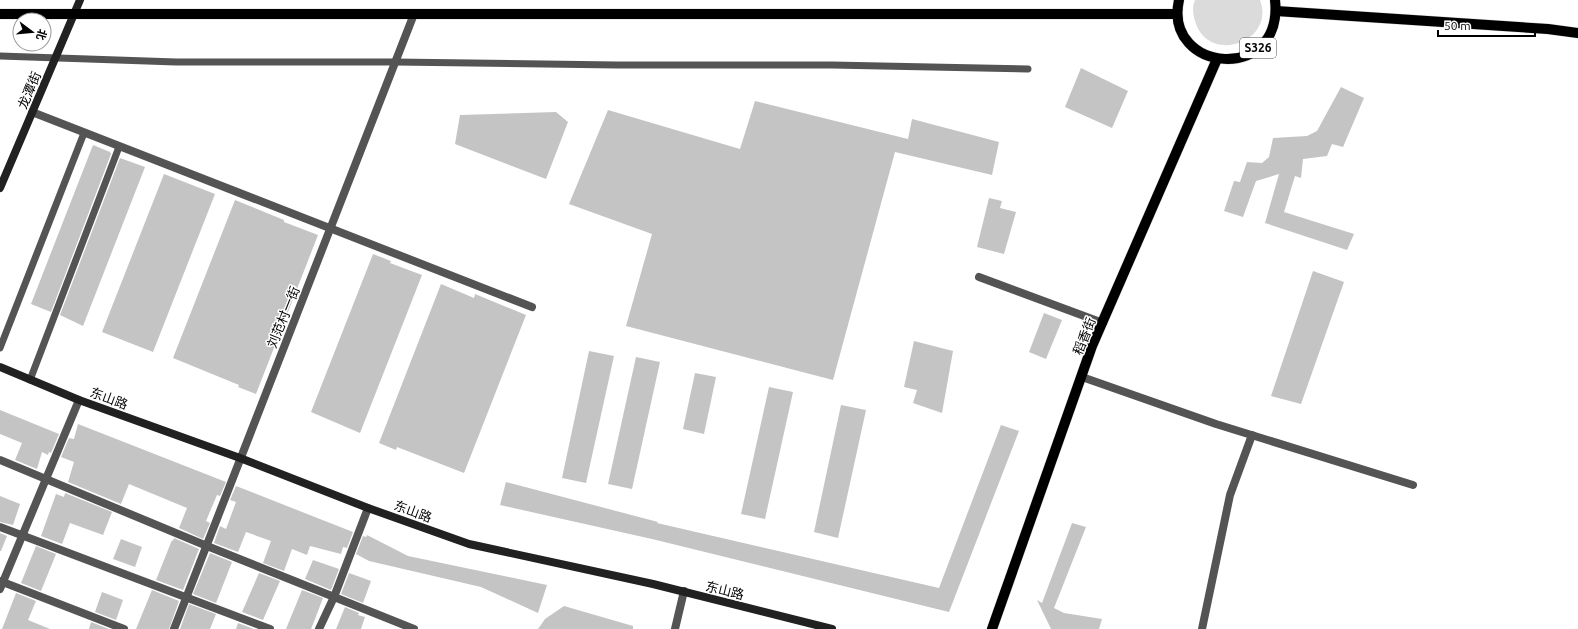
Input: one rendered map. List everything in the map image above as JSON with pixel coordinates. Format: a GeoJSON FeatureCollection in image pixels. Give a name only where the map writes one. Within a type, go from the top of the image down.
{"type":"FeatureCollection","features":[{"type":"Feature","properties":{"kind":"main road","name":"S326"},"geometry":{"type":"LineString","coordinates":[[1179,0],[1177,14],[1181,30],[1192,45],[1200,52],[1217,59],[1237,59],[1254,51],[1268,38],[1275,20],[1275,0]]}},
{"type":"Feature","properties":{"kind":"main road"},"geometry":{"type":"LineString","coordinates":[[1276,11],[1540,28],[1578,32]]}},
{"type":"Feature","properties":{"kind":"main road"},"geometry":{"type":"LineString","coordinates":[[0,14],[1177,14]]}},
{"type":"Feature","properties":{"kind":"main road","name":"稻香街"},"geometry":{"type":"LineString","coordinates":[[992,629],[1082,376],[1103,323],[1217,59]]}},
{"type":"Feature","properties":{"kind":"street","name":"龙潭街"},"geometry":{"type":"LineString","coordinates":[[0,188],[80,0]]}},
{"type":"Feature","properties":{"kind":"street","name":"刘范村一街"},"geometry":{"type":"LineString","coordinates":[[174,629],[414,14]]}},
{"type":"Feature","properties":{"kind":"street"},"geometry":{"type":"LineString","coordinates":[[32,112],[330,230],[532,307]]}},
{"type":"Feature","properties":{"kind":"street"},"geometry":{"type":"LineString","coordinates":[[979,277],[1103,323]]}},
{"type":"Feature","properties":{"kind":"street","name":"东山路"},"geometry":{"type":"LineString","coordinates":[[0,367],[79,400],[240,458],[368,508],[469,544],[684,591],[832,629]]}},
{"type":"Feature","properties":{"kind":"street"},"geometry":{"type":"LineString","coordinates":[[1082,376],[1216,424],[1413,484]]}},
{"type":"Feature","properties":{"kind":"street"},"geometry":{"type":"LineString","coordinates":[[79,400],[1,584],[124,629]]}},
{"type":"Feature","properties":{"kind":"street"},"geometry":{"type":"LineString","coordinates":[[1202,629],[1230,495],[1252,435]]}},
{"type":"Feature","properties":{"kind":"street"},"geometry":{"type":"LineString","coordinates":[[0,460],[207,546],[414,629]]}},
{"type":"Feature","properties":{"kind":"street"},"geometry":{"type":"LineString","coordinates":[[319,629],[334,597],[368,508]]}},
{"type":"Feature","properties":{"kind":"street"},"geometry":{"type":"LineString","coordinates":[[0,527],[270,629]]}},
{"type":"Feature","properties":{"kind":"street"},"geometry":{"type":"LineString","coordinates":[[674,629],[684,591]]}},
{"type":"Feature","properties":{"kind":"lane"},"geometry":{"type":"LineString","coordinates":[[0,56],[176,62],[832,65],[1028,69]]}},
{"type":"Feature","properties":{"kind":"lane"},"geometry":{"type":"LineString","coordinates":[[0,348],[84,133]]}},
{"type":"Feature","properties":{"kind":"lane"},"geometry":{"type":"LineString","coordinates":[[30,380],[119,147]]}},
{"type":"Feature","properties":{"kind":"shaded area"},"geometry":{"type":"Polygon","coordinates":[[[1195,0],[1260,0],[1262,15],[1258,27],[1250,37],[1238,43],[1225,45],[1213,43],[1202,35],[1195,21],[1193,5],[1195,0]]]}},
{"type":"Feature","properties":{"kind":"building"},"geometry":{"type":"Polygon","coordinates":[[[1081,68],[1128,91],[1112,128],[1065,107],[1081,68]]]}},
{"type":"Feature","properties":{"kind":"building"},"geometry":{"type":"Polygon","coordinates":[[[1341,87],[1364,98],[1343,147],[1332,144],[1327,156],[1303,159],[1301,178],[1295,176],[1284,212],[1354,234],[1347,250],[1265,223],[1279,174],[1256,181],[1243,217],[1224,211],[1234,181],[1240,182],[1247,162],[1262,163],[1269,157],[1273,138],[1307,136],[1317,131],[1341,87]]]}},
{"type":"Feature","properties":{"kind":"building"},"geometry":{"type":"Polygon","coordinates":[[[755,101],[908,139],[912,119],[999,142],[992,175],[895,152],[833,380],[626,326],[652,234],[569,204],[608,110],[740,149],[755,101]]]}},
{"type":"Feature","properties":{"kind":"building"},"geometry":{"type":"Polygon","coordinates":[[[556,112],[568,122],[546,179],[455,144],[460,115],[556,112]]]}},
{"type":"Feature","properties":{"kind":"building"},"geometry":{"type":"Polygon","coordinates":[[[93,145],[110,152],[111,154],[51,312],[31,304],[93,145]]]}},
{"type":"Feature","properties":{"kind":"building"},"geometry":{"type":"Polygon","coordinates":[[[120,158],[145,167],[83,326],[60,315],[120,158]]]}},
{"type":"Feature","properties":{"kind":"building"},"geometry":{"type":"Polygon","coordinates":[[[164,174],[215,194],[153,352],[102,332],[164,174]]]}},
{"type":"Feature","properties":{"kind":"building"},"geometry":{"type":"Polygon","coordinates":[[[989,198],[1002,201],[1000,208],[1016,212],[1004,254],[977,247],[989,198]]]}},
{"type":"Feature","properties":{"kind":"building"},"geometry":{"type":"Polygon","coordinates":[[[235,200],[284,220],[284,222],[318,235],[256,394],[238,387],[239,385],[173,358],[235,200]]]}},
{"type":"Feature","properties":{"kind":"building"},"geometry":{"type":"Polygon","coordinates":[[[373,254],[391,261],[390,263],[422,275],[360,433],[311,412],[373,254]]]}},
{"type":"Feature","properties":{"kind":"building"},"geometry":{"type":"Polygon","coordinates":[[[1313,271],[1344,282],[1301,404],[1271,396],[1313,271]]]}},
{"type":"Feature","properties":{"kind":"building"},"geometry":{"type":"Polygon","coordinates":[[[441,284],[474,298],[475,294],[526,315],[464,473],[397,447],[396,450],[379,443],[441,284]]]}},
{"type":"Feature","properties":{"kind":"building"},"geometry":{"type":"Polygon","coordinates":[[[1044,313],[1062,320],[1046,359],[1029,352],[1044,313]]]}},
{"type":"Feature","properties":{"kind":"building"},"geometry":{"type":"Polygon","coordinates":[[[914,341],[953,351],[942,413],[913,403],[917,390],[904,387],[914,341]]]}},
{"type":"Feature","properties":{"kind":"building"},"geometry":{"type":"Polygon","coordinates":[[[589,351],[614,356],[586,483],[562,478],[589,351]]]}},
{"type":"Feature","properties":{"kind":"building"},"geometry":{"type":"Polygon","coordinates":[[[636,357],[660,362],[632,489],[608,484],[636,357]]]}},
{"type":"Feature","properties":{"kind":"building"},"geometry":{"type":"Polygon","coordinates":[[[695,373],[716,377],[704,434],[683,429],[695,373]]]}},
{"type":"Feature","properties":{"kind":"building"},"geometry":{"type":"Polygon","coordinates":[[[769,387],[793,392],[765,519],[741,514],[769,387]]]}},
{"type":"Feature","properties":{"kind":"building"},"geometry":{"type":"Polygon","coordinates":[[[841,405],[866,410],[838,538],[814,532],[841,405]]]}},
{"type":"Feature","properties":{"kind":"building"},"geometry":{"type":"Polygon","coordinates":[[[0,410],[59,434],[51,453],[49,452],[48,455],[42,452],[37,469],[15,460],[22,443],[0,434],[0,410]]]}},
{"type":"Feature","properties":{"kind":"building"},"geometry":{"type":"Polygon","coordinates":[[[78,424],[226,482],[220,496],[217,495],[206,521],[210,523],[203,539],[179,528],[187,508],[129,484],[121,504],[68,482],[74,462],[61,457],[69,438],[74,439],[78,424]]]}},
{"type":"Feature","properties":{"kind":"building"},"geometry":{"type":"Polygon","coordinates":[[[1001,425],[1019,431],[949,612],[652,539],[500,505],[506,482],[658,522],[657,523],[939,588],[1001,425]]]}},
{"type":"Feature","properties":{"kind":"building"},"geometry":{"type":"Polygon","coordinates":[[[236,486],[353,532],[347,548],[343,547],[341,554],[310,546],[307,555],[292,549],[284,571],[263,563],[271,541],[246,532],[238,552],[214,543],[220,526],[226,529],[236,502],[230,500],[236,486]]]}},
{"type":"Feature","properties":{"kind":"building"},"geometry":{"type":"Polygon","coordinates":[[[65,493],[112,512],[103,535],[70,523],[62,544],[41,536],[56,494],[64,497],[65,493]]]}},
{"type":"Feature","properties":{"kind":"building"},"geometry":{"type":"Polygon","coordinates":[[[0,496],[20,504],[13,525],[0,522],[0,496]]]}},
{"type":"Feature","properties":{"kind":"building"},"geometry":{"type":"Polygon","coordinates":[[[1072,523],[1086,527],[1054,608],[1064,613],[1102,619],[1099,629],[1051,629],[1037,600],[1042,603],[1072,523]]]}},
{"type":"Feature","properties":{"kind":"building"},"geometry":{"type":"Polygon","coordinates":[[[0,533],[7,536],[1,551],[0,551],[0,533]]]}},
{"type":"Feature","properties":{"kind":"building"},"geometry":{"type":"Polygon","coordinates":[[[367,535],[408,556],[547,585],[538,613],[481,587],[369,561],[356,554],[363,536],[366,537],[367,535]]]}},
{"type":"Feature","properties":{"kind":"building"},"geometry":{"type":"Polygon","coordinates":[[[174,538],[199,549],[183,590],[156,580],[174,538]]]}},
{"type":"Feature","properties":{"kind":"building"},"geometry":{"type":"Polygon","coordinates":[[[121,539],[142,547],[135,567],[113,559],[121,539]]]}},
{"type":"Feature","properties":{"kind":"building"},"geometry":{"type":"Polygon","coordinates":[[[36,546],[56,554],[41,591],[21,583],[36,546]]]}},
{"type":"Feature","properties":{"kind":"building"},"geometry":{"type":"Polygon","coordinates":[[[210,553],[232,562],[216,603],[193,594],[210,553]]]}},
{"type":"Feature","properties":{"kind":"building"},"geometry":{"type":"Polygon","coordinates":[[[313,560],[339,569],[331,590],[305,579],[313,560]]]}},
{"type":"Feature","properties":{"kind":"building"},"geometry":{"type":"Polygon","coordinates":[[[259,573],[280,581],[263,620],[242,612],[259,573]]]}},
{"type":"Feature","properties":{"kind":"building"},"geometry":{"type":"Polygon","coordinates":[[[349,573],[371,581],[363,603],[341,594],[349,573]]]}},
{"type":"Feature","properties":{"kind":"building"},"geometry":{"type":"Polygon","coordinates":[[[152,590],[179,601],[169,629],[136,629],[152,590]]]}},
{"type":"Feature","properties":{"kind":"building"},"geometry":{"type":"Polygon","coordinates":[[[302,590],[323,598],[311,629],[286,629],[302,590]]]}},
{"type":"Feature","properties":{"kind":"building"},"geometry":{"type":"Polygon","coordinates":[[[102,592],[123,600],[116,620],[95,612],[102,592]]]}},
{"type":"Feature","properties":{"kind":"building"},"geometry":{"type":"Polygon","coordinates":[[[16,593],[36,601],[28,620],[50,629],[2,629],[16,593]]]}},
{"type":"Feature","properties":{"kind":"building"},"geometry":{"type":"Polygon","coordinates":[[[189,604],[216,614],[210,629],[180,629],[189,604]]]}},
{"type":"Feature","properties":{"kind":"building"},"geometry":{"type":"Polygon","coordinates":[[[564,606],[633,626],[633,629],[538,629],[545,619],[564,606]]]}},
{"type":"Feature","properties":{"kind":"building"},"geometry":{"type":"Polygon","coordinates":[[[345,607],[359,613],[358,615],[365,617],[361,629],[336,629],[345,607]]]}},
{"type":"Feature","properties":{"kind":"building"},"geometry":{"type":"Polygon","coordinates":[[[91,622],[109,629],[89,629],[91,622]]]}},
{"type":"Feature","properties":{"kind":"building"},"geometry":{"type":"Polygon","coordinates":[[[238,623],[254,629],[236,629],[238,623]]]}}]}
